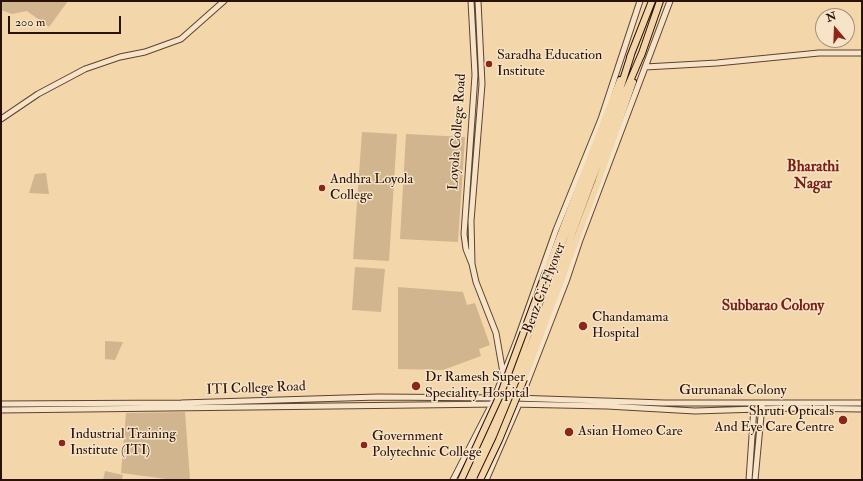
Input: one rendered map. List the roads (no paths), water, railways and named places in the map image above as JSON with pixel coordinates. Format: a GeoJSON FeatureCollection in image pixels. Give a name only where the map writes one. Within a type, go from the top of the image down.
{"type":"FeatureCollection","features":[{"type":"Feature","properties":{"kind":"main road"},"geometry":{"type":"LineString","coordinates":[[468,480],[507,401],[547,283],[604,134],[631,55],[652,1]]}},
{"type":"Feature","properties":{"kind":"main road"},"geometry":{"type":"LineString","coordinates":[[474,480],[507,401],[621,102],[642,53],[660,1]]}},
{"type":"Feature","properties":{"kind":"main road","name":"Benz Cir Flyover"},"geometry":{"type":"LineString","coordinates":[[480,480],[499,440],[524,379],[627,102],[642,53]]}},
{"type":"Feature","properties":{"kind":"main road","name":"Benz Cir Flyover"},"geometry":{"type":"LineString","coordinates":[[461,480],[501,393],[609,104],[631,55]]}},
{"type":"Feature","properties":{"kind":"street"},"geometry":{"type":"LineString","coordinates":[[1,119],[38,94],[85,70],[120,57],[145,52],[181,39],[224,1]]}},
{"type":"Feature","properties":{"kind":"street","name":"Loyola College Road"},"geometry":{"type":"LineString","coordinates":[[471,1],[475,75],[464,234],[466,249],[472,264],[476,282],[496,333],[503,374]]}},
{"type":"Feature","properties":{"kind":"street","name":"Loyola College Road"},"geometry":{"type":"LineString","coordinates":[[472,264],[471,222],[482,84],[478,1]]}},
{"type":"Feature","properties":{"kind":"street"},"geometry":{"type":"LineString","coordinates":[[453,480],[492,401],[536,290],[583,159],[601,119],[640,1]]}},
{"type":"Feature","properties":{"kind":"street"},"geometry":{"type":"LineString","coordinates":[[521,398],[568,279],[580,240],[670,1]]}},
{"type":"Feature","properties":{"kind":"street"},"geometry":{"type":"LineString","coordinates":[[645,67],[717,63],[819,53],[862,53]]}},
{"type":"Feature","properties":{"kind":"street","name":"ITI College Road"},"geometry":{"type":"LineString","coordinates":[[1,404],[181,403],[378,397],[492,401]]}},
{"type":"Feature","properties":{"kind":"street"},"geometry":{"type":"LineString","coordinates":[[507,401],[521,398],[605,403]]}},
{"type":"Feature","properties":{"kind":"street"},"geometry":{"type":"LineString","coordinates":[[507,401],[519,404],[605,403]]}},
{"type":"Feature","properties":{"kind":"street","name":"ITI College Road"},"geometry":{"type":"LineString","coordinates":[[1,410],[507,401]]}},
{"type":"Feature","properties":{"kind":"street"},"geometry":{"type":"LineString","coordinates":[[749,480],[754,402]]}},
{"type":"Feature","properties":{"kind":"street"},"geometry":{"type":"LineString","coordinates":[[755,480],[762,402]]}},
{"type":"Feature","properties":{"kind":"street","name":"Gurunanak Colony"},"geometry":{"type":"LineString","coordinates":[[605,403],[862,403]]}},
{"type":"Feature","properties":{"kind":"street","name":"Gurunanak Colony"},"geometry":{"type":"LineString","coordinates":[[605,403],[695,411],[762,408],[862,409]]}},
{"type":"Feature","properties":{"kind":"street"},"geometry":{"type":"LineString","coordinates":[[486,480],[519,404]]}},
{"type":"Feature","properties":{"kind":"place","name":"Saradha Education Institute"},"geometry":{"type":"Point","coordinates":[489,64]}},
{"type":"Feature","properties":{"kind":"place","name":"Andhra Loyola College"},"geometry":{"type":"Point","coordinates":[322,188]}},
{"type":"Feature","properties":{"kind":"place","name":"Chandamama Hospital"},"geometry":{"type":"Point","coordinates":[583,326]}},
{"type":"Feature","properties":{"kind":"place","name":"Dr Ramesh Super Speciality Hospital"},"geometry":{"type":"Point","coordinates":[416,386]}},
{"type":"Feature","properties":{"kind":"place","name":"Shruti Opticals And Eye Care Centre"},"geometry":{"type":"Point","coordinates":[843,420]}},
{"type":"Feature","properties":{"kind":"place","name":"Asian Homeo Care"},"geometry":{"type":"Point","coordinates":[569,432]}},
{"type":"Feature","properties":{"kind":"place","name":"Industrial Training Institute (ITI)"},"geometry":{"type":"Point","coordinates":[62,443]}},
{"type":"Feature","properties":{"kind":"place","name":"Government Polytechnic College"},"geometry":{"type":"Point","coordinates":[364,445]}},
{"type":"Feature","properties":{"kind":"district","name":"Bharathi Nagar"},"geometry":{"type":"Point","coordinates":[813,176]}},
{"type":"Feature","properties":{"kind":"district","name":"Subbarao Colony"},"geometry":{"type":"Point","coordinates":[773,307]}}]}
